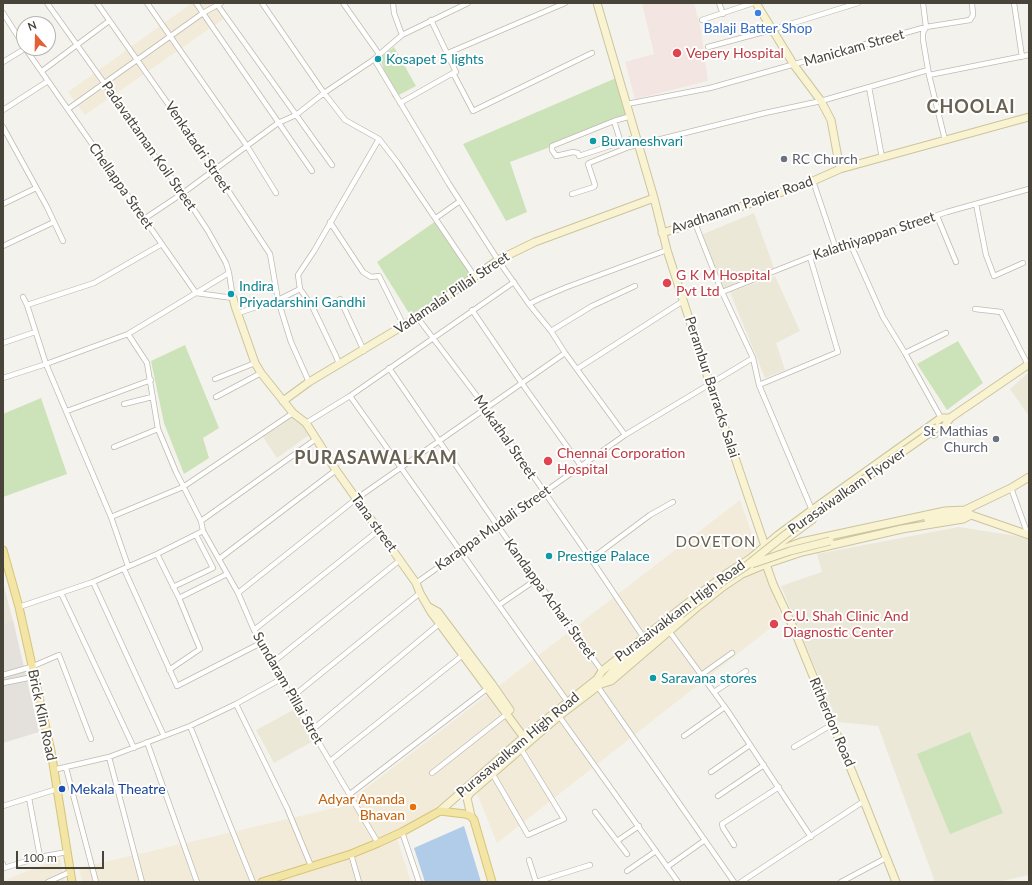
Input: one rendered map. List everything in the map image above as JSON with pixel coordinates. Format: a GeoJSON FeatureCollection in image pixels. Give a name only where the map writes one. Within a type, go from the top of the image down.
{"type":"FeatureCollection","features":[{"type":"Feature","properties":{"kind":"main road","name":"Brick Klin Road"},"geometry":{"type":"LineString","coordinates":[[3,550],[6,572],[19,607],[50,751],[72,882]]}},
{"type":"Feature","properties":{"kind":"main road","name":"Purasawalkam High Road"},"geometry":{"type":"LineString","coordinates":[[262,882],[351,854],[402,832],[440,811],[470,816],[477,826],[492,882]]}},
{"type":"Feature","properties":{"kind":"street","name":"Padavattaman Koil Street"},"geometry":{"type":"LineString","coordinates":[[47,3],[145,143],[183,193],[208,231],[226,263],[233,298]]}},
{"type":"Feature","properties":{"kind":"street","name":"Venkatadri Street"},"geometry":{"type":"LineString","coordinates":[[97,3],[214,169],[270,254],[278,300],[291,342],[309,382]]}},
{"type":"Feature","properties":{"kind":"street"},"geometry":{"type":"LineString","coordinates":[[146,3],[247,146],[276,193]]}},
{"type":"Feature","properties":{"kind":"street"},"geometry":{"type":"LineString","coordinates":[[196,3],[312,171]]}},
{"type":"Feature","properties":{"kind":"street"},"geometry":{"type":"LineString","coordinates":[[262,3],[324,93],[345,120],[379,139],[397,162],[475,277]]}},
{"type":"Feature","properties":{"kind":"street"},"geometry":{"type":"LineString","coordinates":[[343,3],[379,54]]}},
{"type":"Feature","properties":{"kind":"street"},"geometry":{"type":"LineString","coordinates":[[393,3],[394,13],[402,35]]}},
{"type":"Feature","properties":{"kind":"street"},"geometry":{"type":"LineString","coordinates":[[144,220],[278,123],[296,115],[324,93],[374,59],[402,35],[468,3]]}},
{"type":"Feature","properties":{"kind":"street"},"geometry":{"type":"LineString","coordinates":[[448,53],[565,3]]}},
{"type":"Feature","properties":{"kind":"street","name":"Perambur Barracks Salai"},"geometry":{"type":"LineString","coordinates":[[597,3],[631,116],[667,250],[766,551],[766,564]]}},
{"type":"Feature","properties":{"kind":"street"},"geometry":{"type":"LineString","coordinates":[[719,3],[723,14]]}},
{"type":"Feature","properties":{"kind":"street"},"geometry":{"type":"LineString","coordinates":[[702,20],[755,3],[794,65],[821,101],[831,120],[840,169]]}},
{"type":"Feature","properties":{"kind":"street"},"geometry":{"type":"LineString","coordinates":[[708,47],[771,30],[858,3]]}},
{"type":"Feature","properties":{"kind":"street"},"geometry":{"type":"LineString","coordinates":[[923,3],[926,27],[923,33],[923,40],[928,73],[945,140]]}},
{"type":"Feature","properties":{"kind":"street","name":"Manickam Street"},"geometry":{"type":"LineString","coordinates":[[627,104],[710,88],[926,27],[970,20],[973,15],[972,3]]}},
{"type":"Feature","properties":{"kind":"street"},"geometry":{"type":"LineString","coordinates":[[1014,3],[1022,57]]}},
{"type":"Feature","properties":{"kind":"street"},"geometry":{"type":"LineString","coordinates":[[68,108],[105,84],[203,13],[218,4],[332,165]]}},
{"type":"Feature","properties":{"kind":"street","name":"Chellappa Street"},"geometry":{"type":"LineString","coordinates":[[3,13],[16,33]]}},
{"type":"Feature","properties":{"kind":"street"},"geometry":{"type":"LineString","coordinates":[[431,20],[448,53],[456,72],[454,73],[473,111],[592,53]]}},
{"type":"Feature","properties":{"kind":"street"},"geometry":{"type":"LineString","coordinates":[[42,71],[109,21]]}},
{"type":"Feature","properties":{"kind":"street"},"geometry":{"type":"LineString","coordinates":[[3,62],[16,53]]}},
{"type":"Feature","properties":{"kind":"street"},"geometry":{"type":"LineString","coordinates":[[631,116],[614,121],[551,147],[556,156],[574,152],[578,153],[579,156],[621,143],[638,141],[765,114],[928,73],[1029,55]]}},
{"type":"Feature","properties":{"kind":"street","name":"Chellappa Street"},"geometry":{"type":"LineString","coordinates":[[31,56],[144,220],[196,292]]}},
{"type":"Feature","properties":{"kind":"street"},"geometry":{"type":"LineString","coordinates":[[374,59],[460,201],[498,260],[625,435]]}},
{"type":"Feature","properties":{"kind":"street"},"geometry":{"type":"LineString","coordinates":[[400,103],[454,73]]}},
{"type":"Feature","properties":{"kind":"street"},"geometry":{"type":"LineString","coordinates":[[3,110],[48,81]]}},
{"type":"Feature","properties":{"kind":"street"},"geometry":{"type":"LineString","coordinates":[[869,87],[882,158]]}},
{"type":"Feature","properties":{"kind":"street","name":"Avadhanam Papier Road"},"geometry":{"type":"LineString","coordinates":[[662,233],[695,223],[813,181],[840,169],[1029,117]]}},
{"type":"Feature","properties":{"kind":"street"},"geometry":{"type":"LineString","coordinates":[[614,121],[621,143]]}},
{"type":"Feature","properties":{"kind":"street"},"geometry":{"type":"LineString","coordinates":[[3,127],[63,241]]}},
{"type":"Feature","properties":{"kind":"street"},"geometry":{"type":"LineString","coordinates":[[339,364],[312,306],[300,289],[298,275],[314,251],[379,139]]}},
{"type":"Feature","properties":{"kind":"street"},"geometry":{"type":"LineString","coordinates":[[572,194],[594,187],[595,185],[588,164],[589,163],[638,141]]}},
{"type":"Feature","properties":{"kind":"street"},"geometry":{"type":"LineString","coordinates":[[813,181],[836,249]]}},
{"type":"Feature","properties":{"kind":"street"},"geometry":{"type":"LineString","coordinates":[[3,204],[36,188]]}},
{"type":"Feature","properties":{"kind":"street","name":"Kalathiyappan Street"},"geometry":{"type":"LineString","coordinates":[[722,292],[810,256],[1029,189]]}},
{"type":"Feature","properties":{"kind":"street","name":"Vadamalai Pillai Street"},"geometry":{"type":"LineString","coordinates":[[283,400],[309,382],[404,326],[498,260],[535,242],[654,198]]}},
{"type":"Feature","properties":{"kind":"street"},"geometry":{"type":"LineString","coordinates":[[436,218],[460,201]]}},
{"type":"Feature","properties":{"kind":"street"},"geometry":{"type":"LineString","coordinates":[[976,204],[986,255],[994,276],[1023,264]]}},
{"type":"Feature","properties":{"kind":"street"},"geometry":{"type":"LineString","coordinates":[[937,216],[956,262]]}},
{"type":"Feature","properties":{"kind":"street"},"geometry":{"type":"LineString","coordinates":[[3,246],[54,222]]}},
{"type":"Feature","properties":{"kind":"street"},"geometry":{"type":"LineString","coordinates":[[330,222],[362,272],[371,277],[379,276],[404,326]]}},
{"type":"Feature","properties":{"kind":"street"},"geometry":{"type":"LineString","coordinates":[[695,223],[722,292],[753,358],[759,385],[812,510]]}},
{"type":"Feature","properties":{"kind":"street"},"geometry":{"type":"LineString","coordinates":[[850,243],[883,317],[941,418],[950,418]]}},
{"type":"Feature","properties":{"kind":"street"},"geometry":{"type":"LineString","coordinates":[[27,305],[94,283],[162,244]]}},
{"type":"Feature","properties":{"kind":"street"},"geometry":{"type":"LineString","coordinates":[[529,304],[567,287],[667,250]]}},
{"type":"Feature","properties":{"kind":"street"},"geometry":{"type":"LineString","coordinates":[[759,385],[838,352],[810,256]]}},
{"type":"Feature","properties":{"kind":"street"},"geometry":{"type":"LineString","coordinates":[[3,378],[128,334],[229,273]]}},
{"type":"Feature","properties":{"kind":"street"},"geometry":{"type":"LineString","coordinates":[[306,423],[350,396],[514,282]]}},
{"type":"Feature","properties":{"kind":"street"},"geometry":{"type":"LineString","coordinates":[[551,331],[592,306],[635,286]]}},
{"type":"Feature","properties":{"kind":"street"},"geometry":{"type":"LineString","coordinates":[[238,313],[278,300],[300,289]]}},
{"type":"Feature","properties":{"kind":"street"},"geometry":{"type":"LineString","coordinates":[[196,292],[233,298]]}},
{"type":"Feature","properties":{"kind":"street"},"geometry":{"type":"LineString","coordinates":[[23,296],[46,364],[111,517],[126,567],[177,686],[261,643]]}},
{"type":"Feature","properties":{"kind":"street","name":"Tana street"},"geometry":{"type":"LineString","coordinates":[[233,298],[255,363],[261,374],[293,413],[306,423],[336,470],[416,583],[420,593],[439,624],[464,653]]}},
{"type":"Feature","properties":{"kind":"street"},"geometry":{"type":"LineString","coordinates":[[340,299],[364,350]]}},
{"type":"Feature","properties":{"kind":"street"},"geometry":{"type":"LineString","coordinates":[[577,369],[683,301]]}},
{"type":"Feature","properties":{"kind":"street"},"geometry":{"type":"LineString","coordinates":[[782,546],[945,426],[950,418],[1028,364],[1001,312],[975,309]]}},
{"type":"Feature","properties":{"kind":"street"},"geometry":{"type":"LineString","coordinates":[[472,310],[581,466]]}},
{"type":"Feature","properties":{"kind":"street","name":"Mukathal Street"},"geometry":{"type":"LineString","coordinates":[[417,317],[486,408],[644,638]]}},
{"type":"Feature","properties":{"kind":"street"},"geometry":{"type":"LineString","coordinates":[[3,343],[35,332]]}},
{"type":"Feature","properties":{"kind":"street"},"geometry":{"type":"LineString","coordinates":[[905,353],[946,333]]}},
{"type":"Feature","properties":{"kind":"street","name":"Sundaram Pillai Stret"},"geometry":{"type":"LineString","coordinates":[[128,334],[147,363],[158,430],[183,487],[201,521],[203,531],[238,593],[254,630],[272,663],[378,843]]}},
{"type":"Feature","properties":{"kind":"street"},"geometry":{"type":"LineString","coordinates":[[238,593],[356,499],[402,468],[521,382],[565,353]]}},
{"type":"Feature","properties":{"kind":"street","name":"Karappa Mudali Street"},"geometry":{"type":"LineString","coordinates":[[416,583],[625,435],[753,358]]}},
{"type":"Feature","properties":{"kind":"street"},"geometry":{"type":"LineString","coordinates":[[215,379],[255,363]]}},
{"type":"Feature","properties":{"kind":"street","name":"Kandappa Achari Street"},"geometry":{"type":"LineString","coordinates":[[390,368],[497,525],[602,671]]}},
{"type":"Feature","properties":{"kind":"street"},"geometry":{"type":"LineString","coordinates":[[216,397],[261,374]]}},
{"type":"Feature","properties":{"kind":"street"},"geometry":{"type":"LineString","coordinates":[[67,411],[151,380]]}},
{"type":"Feature","properties":{"kind":"street"},"geometry":{"type":"LineString","coordinates":[[350,396],[568,702]]}},
{"type":"Feature","properties":{"kind":"street"},"geometry":{"type":"LineString","coordinates":[[124,404],[152,397]]}},
{"type":"Feature","properties":{"kind":"street"},"geometry":{"type":"LineString","coordinates":[[111,517],[183,487],[293,413]]}},
{"type":"Feature","properties":{"kind":"street","name":"Purasaivakkam High Road"},"geometry":{"type":"LineString","coordinates":[[599,683],[602,671],[685,605],[726,574],[751,558],[766,551],[778,534],[941,418]]}},
{"type":"Feature","properties":{"kind":"street","name":"Purasaiwalkam Flyover"},"geometry":{"type":"LineString","coordinates":[[599,683],[681,614],[726,579],[746,566],[786,534],[950,418]]}},
{"type":"Feature","properties":{"kind":"street"},"geometry":{"type":"LineString","coordinates":[[114,447],[158,430]]}},
{"type":"Feature","properties":{"kind":"street"},"geometry":{"type":"LineString","coordinates":[[201,521],[316,439]]}},
{"type":"Feature","properties":{"kind":"street"},"geometry":{"type":"LineString","coordinates":[[219,559],[336,470]]}},
{"type":"Feature","properties":{"kind":"street"},"geometry":{"type":"LineString","coordinates":[[766,551],[782,546],[945,511],[964,510],[1011,488],[1029,477]]}},
{"type":"Feature","properties":{"kind":"street"},"geometry":{"type":"LineString","coordinates":[[1011,488],[1029,535]]}},
{"type":"Feature","properties":{"kind":"street"},"geometry":{"type":"LineString","coordinates":[[591,559],[650,515],[673,502]]}},
{"type":"Feature","properties":{"kind":"street"},"geometry":{"type":"LineString","coordinates":[[964,510],[971,515],[1029,535]]}},
{"type":"Feature","properties":{"kind":"street","name":"Purasaiwalkam Flyover"},"geometry":{"type":"LineString","coordinates":[[746,566],[809,546],[891,527],[957,515],[971,515]]}},
{"type":"Feature","properties":{"kind":"street"},"geometry":{"type":"LineString","coordinates":[[734,882],[599,683],[611,681],[724,586],[742,574],[802,552],[902,529],[963,519],[971,515]]}},
{"type":"Feature","properties":{"kind":"street"},"geometry":{"type":"LineString","coordinates":[[254,630],[379,530]]}},
{"type":"Feature","properties":{"kind":"street"},"geometry":{"type":"LineString","coordinates":[[19,607],[93,582],[157,554],[203,531]]}},
{"type":"Feature","properties":{"kind":"street"},"geometry":{"type":"LineString","coordinates":[[778,534],[782,546]]}},
{"type":"Feature","properties":{"kind":"street"},"geometry":{"type":"LineString","coordinates":[[173,587],[213,568],[196,535]]}},
{"type":"Feature","properties":{"kind":"street"},"geometry":{"type":"LineString","coordinates":[[801,542],[802,552]]}},
{"type":"Feature","properties":{"kind":"street"},"geometry":{"type":"LineString","coordinates":[[157,554],[179,598],[200,649],[169,670]]}},
{"type":"Feature","properties":{"kind":"street"},"geometry":{"type":"LineString","coordinates":[[272,663],[400,560]]}},
{"type":"Feature","properties":{"kind":"street","name":"Ritherdon Road"},"geometry":{"type":"LineString","coordinates":[[766,564],[773,584],[833,724],[896,882]]}},
{"type":"Feature","properties":{"kind":"street"},"geometry":{"type":"LineString","coordinates":[[179,598],[227,574]]}},
{"type":"Feature","properties":{"kind":"street"},"geometry":{"type":"LineString","coordinates":[[499,605],[537,579]]}},
{"type":"Feature","properties":{"kind":"street"},"geometry":{"type":"LineString","coordinates":[[93,582],[164,736]]}},
{"type":"Feature","properties":{"kind":"street"},"geometry":{"type":"LineString","coordinates":[[61,593],[134,748]]}},
{"type":"Feature","properties":{"kind":"street"},"geometry":{"type":"LineString","coordinates":[[292,697],[420,593]]}},
{"type":"Feature","properties":{"kind":"street"},"geometry":{"type":"LineString","coordinates":[[429,607],[438,612],[464,653],[509,712],[526,738]]}},
{"type":"Feature","properties":{"kind":"street"},"geometry":{"type":"LineString","coordinates":[[312,730],[439,624]]}},
{"type":"Feature","properties":{"kind":"street"},"geometry":{"type":"LineString","coordinates":[[669,631],[725,707],[811,836]]}},
{"type":"Feature","properties":{"kind":"street"},"geometry":{"type":"LineString","coordinates":[[330,761],[464,653]]}},
{"type":"Feature","properties":{"kind":"street"},"geometry":{"type":"LineString","coordinates":[[701,675],[732,653]]}},
{"type":"Feature","properties":{"kind":"street"},"geometry":{"type":"LineString","coordinates":[[3,675],[31,667],[59,655],[91,739]]}},
{"type":"Feature","properties":{"kind":"street"},"geometry":{"type":"LineString","coordinates":[[714,692],[746,671]]}},
{"type":"Feature","properties":{"kind":"street"},"geometry":{"type":"LineString","coordinates":[[3,683],[34,677]]}},
{"type":"Feature","properties":{"kind":"street"},"geometry":{"type":"LineString","coordinates":[[53,770],[109,758],[190,726],[236,704],[281,679]]}},
{"type":"Feature","properties":{"kind":"street","name":"Purasawalkam High Road"},"geometry":{"type":"LineString","coordinates":[[440,811],[568,702],[599,683]]}},
{"type":"Feature","properties":{"kind":"street","name":"Purasawalkam High Road"},"geometry":{"type":"LineString","coordinates":[[470,816],[467,798],[470,793],[521,749],[526,738],[560,716],[599,683]]}},
{"type":"Feature","properties":{"kind":"street"},"geometry":{"type":"LineString","coordinates":[[350,794],[490,686]]}},
{"type":"Feature","properties":{"kind":"street"},"geometry":{"type":"LineString","coordinates":[[236,704],[287,808],[311,866]]}},
{"type":"Feature","properties":{"kind":"street"},"geometry":{"type":"LineString","coordinates":[[684,736],[725,707]]}},
{"type":"Feature","properties":{"kind":"street"},"geometry":{"type":"LineString","coordinates":[[432,773],[509,712]]}},
{"type":"Feature","properties":{"kind":"street"},"geometry":{"type":"LineString","coordinates":[[560,716],[677,880],[671,882]]}},
{"type":"Feature","properties":{"kind":"street"},"geometry":{"type":"LineString","coordinates":[[794,747],[833,724]]}},
{"type":"Feature","properties":{"kind":"street"},"geometry":{"type":"LineString","coordinates":[[190,726],[253,882]]}},
{"type":"Feature","properties":{"kind":"street"},"geometry":{"type":"LineString","coordinates":[[147,742],[197,882]]}},
{"type":"Feature","properties":{"kind":"street"},"geometry":{"type":"LineString","coordinates":[[712,772],[750,745]]}},
{"type":"Feature","properties":{"kind":"street"},"geometry":{"type":"LineString","coordinates":[[492,773],[528,835],[564,818],[521,749]]}},
{"type":"Feature","properties":{"kind":"street"},"geometry":{"type":"LineString","coordinates":[[109,758],[142,882]]}},
{"type":"Feature","properties":{"kind":"street"},"geometry":{"type":"LineString","coordinates":[[718,796],[764,765]]}},
{"type":"Feature","properties":{"kind":"street"},"geometry":{"type":"LineString","coordinates":[[66,768],[96,882]]}},
{"type":"Feature","properties":{"kind":"street"},"geometry":{"type":"LineString","coordinates":[[734,845],[722,824],[778,786]]}},
{"type":"Feature","properties":{"kind":"street"},"geometry":{"type":"LineString","coordinates":[[3,806],[57,789]]}},
{"type":"Feature","properties":{"kind":"street"},"geometry":{"type":"LineString","coordinates":[[29,798],[40,857]]}},
{"type":"Feature","properties":{"kind":"street"},"geometry":{"type":"LineString","coordinates":[[742,882],[864,800]]}},
{"type":"Feature","properties":{"kind":"street"},"geometry":{"type":"LineString","coordinates":[[595,812],[626,854]]}},
{"type":"Feature","properties":{"kind":"street"},"geometry":{"type":"LineString","coordinates":[[616,841],[639,826]]}},
{"type":"Feature","properties":{"kind":"street"},"geometry":{"type":"LineString","coordinates":[[402,832],[419,882]]}},
{"type":"Feature","properties":{"kind":"street"},"geometry":{"type":"LineString","coordinates":[[667,867],[705,840]]}},
{"type":"Feature","properties":{"kind":"street"},"geometry":{"type":"LineString","coordinates":[[627,871],[656,851]]}},
{"type":"Feature","properties":{"kind":"street"},"geometry":{"type":"LineString","coordinates":[[3,864],[4,868],[40,857],[67,852]]}},
{"type":"Feature","properties":{"kind":"street"},"geometry":{"type":"LineString","coordinates":[[351,854],[359,882]]}},
{"type":"Feature","properties":{"kind":"street"},"geometry":{"type":"LineString","coordinates":[[841,882],[886,858]]}},
{"type":"Feature","properties":{"kind":"street"},"geometry":{"type":"LineString","coordinates":[[529,860],[536,882],[590,865]]}},
{"type":"Feature","properties":{"kind":"street"},"geometry":{"type":"LineString","coordinates":[[48,882],[70,872]]}},
{"type":"Feature","properties":{"kind":"shaded area"},"geometry":{"type":"Polygon","coordinates":[[[192,3],[215,3],[225,18],[85,115],[68,92],[192,3]]]}},
{"type":"Feature","properties":{"kind":"shaded area"},"geometry":{"type":"Polygon","coordinates":[[[642,3],[694,3],[701,30],[708,81],[635,99],[625,62],[654,54],[642,3]]]}},
{"type":"Feature","properties":{"kind":"shaded area"},"geometry":{"type":"Polygon","coordinates":[[[754,213],[774,268],[723,289],[701,235],[754,213]]]}},
{"type":"Feature","properties":{"kind":"shaded area"},"geometry":{"type":"Polygon","coordinates":[[[775,276],[800,331],[776,343],[785,370],[765,378],[730,292],[775,276]]]}},
{"type":"Feature","properties":{"kind":"shaded area"},"geometry":{"type":"Polygon","coordinates":[[[1029,372],[1029,416],[1010,389],[1029,372]]]}},
{"type":"Feature","properties":{"kind":"shaded area"},"geometry":{"type":"Polygon","coordinates":[[[294,415],[309,435],[277,458],[263,437],[294,415]]]}},
{"type":"Feature","properties":{"kind":"shaded area"},"geometry":{"type":"Polygon","coordinates":[[[740,500],[782,619],[497,843],[474,786],[395,832],[411,882],[82,882],[79,868],[343,806],[740,500]]]}},
{"type":"Feature","properties":{"kind":"shaded area"},"geometry":{"type":"Polygon","coordinates":[[[959,527],[1029,538],[1029,875],[998,882],[935,882],[878,726],[838,722],[781,586],[822,572],[817,554],[959,527]]]}},
{"type":"Feature","properties":{"kind":"shaded area"},"geometry":{"type":"Polygon","coordinates":[[[3,583],[13,621],[3,624],[3,583]]]}},
{"type":"Feature","properties":{"kind":"shaded area"},"geometry":{"type":"Polygon","coordinates":[[[13,620],[39,732],[3,743],[3,624],[13,620]]]}},
{"type":"Feature","properties":{"kind":"shaded area"},"geometry":{"type":"Polygon","coordinates":[[[297,708],[315,740],[274,763],[256,730],[297,708]]]}},
{"type":"Feature","properties":{"kind":"shaded area"},"geometry":{"type":"Polygon","coordinates":[[[60,858],[65,882],[3,882],[3,881],[60,858]]]}},
{"type":"Feature","properties":{"kind":"green space"},"geometry":{"type":"Polygon","coordinates":[[[394,47],[416,86],[393,98],[380,58],[394,47]]]}},
{"type":"Feature","properties":{"kind":"green space"},"geometry":{"type":"Polygon","coordinates":[[[616,78],[628,118],[510,162],[527,212],[506,221],[463,144],[616,78]]]}},
{"type":"Feature","properties":{"kind":"green space"},"geometry":{"type":"Polygon","coordinates":[[[436,221],[473,277],[412,318],[377,262],[436,221]]]}},
{"type":"Feature","properties":{"kind":"green space"},"geometry":{"type":"Polygon","coordinates":[[[958,341],[983,383],[947,410],[917,364],[958,341]]]}},
{"type":"Feature","properties":{"kind":"green space"},"geometry":{"type":"Polygon","coordinates":[[[185,345],[219,428],[203,438],[209,458],[184,474],[164,423],[151,361],[185,345]]]}},
{"type":"Feature","properties":{"kind":"green space"},"geometry":{"type":"Polygon","coordinates":[[[41,398],[67,474],[3,497],[3,414],[41,398]]]}},
{"type":"Feature","properties":{"kind":"green space"},"geometry":{"type":"Polygon","coordinates":[[[970,732],[1003,813],[950,834],[917,754],[970,732]]]}},
{"type":"Feature","properties":{"kind":"water"},"geometry":{"type":"Polygon","coordinates":[[[464,826],[481,882],[425,882],[414,848],[464,826]]]}},
{"type":"Feature","properties":{"kind":"place","name":"Balaji Batter Shop"},"geometry":{"type":"Point","coordinates":[758,13]}},
{"type":"Feature","properties":{"kind":"place","name":"Vepery Hospital"},"geometry":{"type":"Point","coordinates":[677,53]}},
{"type":"Feature","properties":{"kind":"place","name":"Kosapet 5 lights"},"geometry":{"type":"Point","coordinates":[378,59]}},
{"type":"Feature","properties":{"kind":"place","name":"Buvaneshvari"},"geometry":{"type":"Point","coordinates":[593,141]}},
{"type":"Feature","properties":{"kind":"place","name":"RC Church"},"geometry":{"type":"Point","coordinates":[784,159]}},
{"type":"Feature","properties":{"kind":"place","name":"G K M Hospital Pvt Ltd"},"geometry":{"type":"Point","coordinates":[667,283]}},
{"type":"Feature","properties":{"kind":"place","name":"Indira Priyadarshini Gandhi"},"geometry":{"type":"Point","coordinates":[231,294]}},
{"type":"Feature","properties":{"kind":"place","name":"St Mathias Church"},"geometry":{"type":"Point","coordinates":[996,439]}},
{"type":"Feature","properties":{"kind":"place","name":"Chennai Corporation Hospital"},"geometry":{"type":"Point","coordinates":[548,461]}},
{"type":"Feature","properties":{"kind":"place","name":"Prestige Palace"},"geometry":{"type":"Point","coordinates":[549,556]}},
{"type":"Feature","properties":{"kind":"place","name":"C.U. Shah Clinic And Diagnostic Center"},"geometry":{"type":"Point","coordinates":[774,624]}},
{"type":"Feature","properties":{"kind":"place","name":"Saravana stores"},"geometry":{"type":"Point","coordinates":[653,678]}},
{"type":"Feature","properties":{"kind":"place","name":"Mekala Theatre"},"geometry":{"type":"Point","coordinates":[62,789]}},
{"type":"Feature","properties":{"kind":"place","name":"Adyar Ananda Bhavan"},"geometry":{"type":"Point","coordinates":[413,807]}},
{"type":"Feature","properties":{"kind":"district","name":"CHOOLAI"},"geometry":{"type":"Point","coordinates":[971,107]}},
{"type":"Feature","properties":{"kind":"district","name":"PURASAWALKAM"},"geometry":{"type":"Point","coordinates":[376,458]}},
{"type":"Feature","properties":{"kind":"district","name":"DOVETON"},"geometry":{"type":"Point","coordinates":[716,542]}}]}
